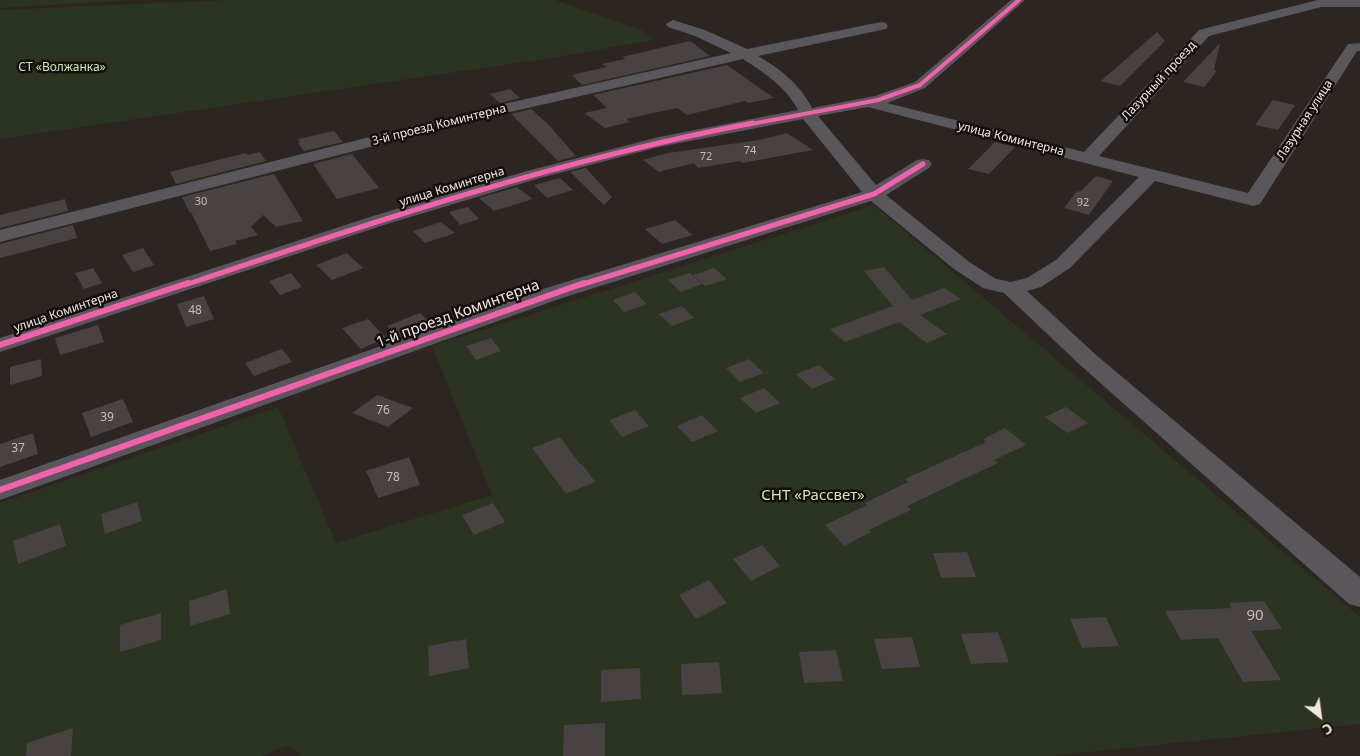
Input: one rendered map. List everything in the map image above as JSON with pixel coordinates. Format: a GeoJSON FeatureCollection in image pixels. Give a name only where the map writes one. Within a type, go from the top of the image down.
{"type":"FeatureCollection","features":[{"type":"Feature","properties":{"kind":"street","name":"улица Коминтерна"},"geometry":{"type":"LineString","coordinates":[[0,345],[460,195],[612,153],[807,113],[871,103],[900,94],[920,85],[1019,0]]}},
{"type":"Feature","properties":{"kind":"street","name":"Лазурный проезд"},"geometry":{"type":"LineString","coordinates":[[1088,158],[1204,33],[1322,3],[1360,3]]}},
{"type":"Feature","properties":{"kind":"street"},"geometry":{"type":"LineString","coordinates":[[673,24],[700,33],[745,54],[772,71],[798,95],[807,113],[874,194],[961,265],[990,284],[1011,288],[1034,283],[1063,264],[1152,174]]}},
{"type":"Feature","properties":{"kind":"street","name":"3-й проезд Коминтерна"},"geometry":{"type":"LineString","coordinates":[[0,236],[477,115],[745,54],[881,26]]}},
{"type":"Feature","properties":{"kind":"street","name":"Лазурная улица"},"geometry":{"type":"LineString","coordinates":[[1253,200],[1352,47],[1360,47]]}},
{"type":"Feature","properties":{"kind":"street","name":"улица Коминтерна"},"geometry":{"type":"LineString","coordinates":[[871,103],[1253,200]]}},
{"type":"Feature","properties":{"kind":"street","name":"1-й проезд Коминтерна"},"geometry":{"type":"LineString","coordinates":[[0,490],[554,293],[874,194],[923,164]]}},
{"type":"Feature","properties":{"kind":"street"},"geometry":{"type":"LineString","coordinates":[[1011,288],[1087,359],[1360,595]]}},
{"type":"Feature","properties":{"kind":"green space"},"geometry":{"type":"Polygon","coordinates":[[[0,0],[132,0],[0,8],[0,0]]]}},
{"type":"Feature","properties":{"kind":"green space","name":"СТ «Волжанка»"},"geometry":{"type":"Polygon","coordinates":[[[229,0],[555,0],[641,30],[653,40],[558,57],[0,139],[0,10],[229,0]]]}},
{"type":"Feature","properties":{"kind":"green space","name":"СНТ «Рассвет»"},"geometry":{"type":"Polygon","coordinates":[[[874,205],[1360,617],[1360,724],[1050,756],[302,756],[289,745],[260,756],[0,756],[0,503],[278,407],[336,543],[492,495],[432,346],[874,205]]]}},
{"type":"Feature","properties":{"kind":"building"},"geometry":{"type":"Polygon","coordinates":[[[1157,32],[1165,41],[1120,86],[1101,81],[1157,32]]]}},
{"type":"Feature","properties":{"kind":"building"},"geometry":{"type":"Polygon","coordinates":[[[690,41],[710,56],[582,85],[572,75],[607,67],[602,64],[625,59],[622,57],[690,41]]]}},
{"type":"Feature","properties":{"kind":"building"},"geometry":{"type":"Polygon","coordinates":[[[1220,43],[1214,70],[1217,71],[1204,87],[1183,82],[1220,43]]]}},
{"type":"Feature","properties":{"kind":"building"},"geometry":{"type":"Polygon","coordinates":[[[727,65],[774,98],[748,103],[745,101],[687,115],[677,108],[626,119],[630,122],[605,128],[584,113],[607,108],[593,95],[727,65]]]}},
{"type":"Feature","properties":{"kind":"building"},"geometry":{"type":"Polygon","coordinates":[[[510,89],[520,98],[500,103],[490,94],[510,89]]]}},
{"type":"Feature","properties":{"kind":"building"},"geometry":{"type":"Polygon","coordinates":[[[1273,100],[1295,105],[1278,130],[1255,125],[1273,100]]]}},
{"type":"Feature","properties":{"kind":"building"},"geometry":{"type":"Polygon","coordinates":[[[531,109],[548,124],[576,156],[558,161],[511,114],[531,109]]]}},
{"type":"Feature","properties":{"kind":"building"},"geometry":{"type":"Polygon","coordinates":[[[334,131],[343,142],[304,151],[298,143],[300,142],[298,139],[334,131]]]}},
{"type":"Feature","properties":{"kind":"building"},"geometry":{"type":"Polygon","coordinates":[[[787,133],[813,150],[742,163],[740,161],[698,168],[694,163],[659,172],[643,160],[668,153],[759,140],[787,133]]]}},
{"type":"Feature","properties":{"kind":"building"},"geometry":{"type":"Polygon","coordinates":[[[995,142],[1015,147],[989,174],[968,169],[995,142]]]}},
{"type":"Feature","properties":{"kind":"building"},"geometry":{"type":"Polygon","coordinates":[[[260,152],[266,161],[176,184],[170,172],[246,153],[247,155],[260,152]]]}},
{"type":"Feature","properties":{"kind":"building"},"geometry":{"type":"Polygon","coordinates":[[[352,154],[379,188],[337,199],[313,164],[352,154]]]}},
{"type":"Feature","properties":{"kind":"building"},"geometry":{"type":"Polygon","coordinates":[[[586,168],[612,197],[604,205],[570,172],[586,168]]]}},
{"type":"Feature","properties":{"kind":"building"},"geometry":{"type":"Polygon","coordinates":[[[274,174],[303,221],[276,227],[263,215],[251,227],[258,235],[235,241],[237,244],[210,251],[182,197],[274,174]]]}},
{"type":"Feature","properties":{"kind":"building"},"geometry":{"type":"Polygon","coordinates":[[[1096,176],[1113,181],[1089,215],[1064,208],[1077,191],[1080,192],[1096,176]]]}},
{"type":"Feature","properties":{"kind":"building"},"geometry":{"type":"Polygon","coordinates":[[[560,178],[573,190],[547,198],[534,185],[560,178]]]}},
{"type":"Feature","properties":{"kind":"building"},"geometry":{"type":"Polygon","coordinates":[[[517,187],[533,199],[494,211],[479,198],[517,187]]]}},
{"type":"Feature","properties":{"kind":"building"},"geometry":{"type":"Polygon","coordinates":[[[65,199],[68,211],[0,228],[0,215],[65,199]]]}},
{"type":"Feature","properties":{"kind":"building"},"geometry":{"type":"Polygon","coordinates":[[[468,207],[479,219],[460,225],[449,212],[468,207]]]}},
{"type":"Feature","properties":{"kind":"building"},"geometry":{"type":"Polygon","coordinates":[[[675,220],[693,235],[662,244],[645,229],[675,220]]]}},
{"type":"Feature","properties":{"kind":"building"},"geometry":{"type":"Polygon","coordinates":[[[441,222],[455,233],[425,243],[413,231],[441,222]]]}},
{"type":"Feature","properties":{"kind":"building"},"geometry":{"type":"Polygon","coordinates":[[[73,225],[77,238],[0,258],[0,244],[73,225]]]}},
{"type":"Feature","properties":{"kind":"building"},"geometry":{"type":"Polygon","coordinates":[[[143,248],[154,265],[133,272],[122,255],[143,248]]]}},
{"type":"Feature","properties":{"kind":"building"},"geometry":{"type":"Polygon","coordinates":[[[347,253],[363,268],[332,280],[316,265],[347,253]]]}},
{"type":"Feature","properties":{"kind":"building"},"geometry":{"type":"Polygon","coordinates":[[[884,267],[912,300],[944,288],[961,299],[920,315],[947,334],[927,343],[899,322],[845,342],[830,329],[893,306],[864,271],[884,267]]]}},
{"type":"Feature","properties":{"kind":"building"},"geometry":{"type":"Polygon","coordinates":[[[93,268],[102,283],[84,289],[75,273],[93,268]]]}},
{"type":"Feature","properties":{"kind":"building"},"geometry":{"type":"Polygon","coordinates":[[[714,268],[727,279],[705,286],[693,275],[714,268]]]}},
{"type":"Feature","properties":{"kind":"building"},"geometry":{"type":"Polygon","coordinates":[[[291,273],[302,287],[280,295],[269,281],[291,273]]]}},
{"type":"Feature","properties":{"kind":"building"},"geometry":{"type":"Polygon","coordinates":[[[690,273],[702,284],[681,292],[668,280],[690,273]]]}},
{"type":"Feature","properties":{"kind":"building"},"geometry":{"type":"Polygon","coordinates":[[[635,292],[647,304],[624,312],[613,300],[635,292]]]}},
{"type":"Feature","properties":{"kind":"building"},"geometry":{"type":"Polygon","coordinates":[[[204,296],[214,319],[186,327],[177,304],[204,296]]]}},
{"type":"Feature","properties":{"kind":"building"},"geometry":{"type":"Polygon","coordinates":[[[682,306],[694,318],[672,326],[659,314],[682,306]]]}},
{"type":"Feature","properties":{"kind":"building"},"geometry":{"type":"Polygon","coordinates":[[[420,313],[432,325],[398,338],[387,326],[420,313]]]}},
{"type":"Feature","properties":{"kind":"building"},"geometry":{"type":"Polygon","coordinates":[[[368,319],[386,338],[361,349],[342,328],[368,319]]]}},
{"type":"Feature","properties":{"kind":"building"},"geometry":{"type":"Polygon","coordinates":[[[98,325],[104,342],[60,355],[55,338],[98,325]]]}},
{"type":"Feature","properties":{"kind":"building"},"geometry":{"type":"Polygon","coordinates":[[[491,338],[501,351],[476,360],[466,346],[491,338]]]}},
{"type":"Feature","properties":{"kind":"building"},"geometry":{"type":"Polygon","coordinates":[[[282,349],[292,362],[254,376],[245,363],[282,349]]]}},
{"type":"Feature","properties":{"kind":"building"},"geometry":{"type":"Polygon","coordinates":[[[41,359],[42,376],[10,385],[10,367],[41,359]]]}},
{"type":"Feature","properties":{"kind":"building"},"geometry":{"type":"Polygon","coordinates":[[[749,359],[764,373],[740,382],[726,368],[749,359]]]}},
{"type":"Feature","properties":{"kind":"building"},"geometry":{"type":"Polygon","coordinates":[[[819,365],[835,379],[812,389],[796,374],[819,365]]]}},
{"type":"Feature","properties":{"kind":"building"},"geometry":{"type":"Polygon","coordinates":[[[764,388],[780,403],[756,413],[740,398],[764,388]]]}},
{"type":"Feature","properties":{"kind":"building"},"geometry":{"type":"Polygon","coordinates":[[[377,395],[413,408],[388,427],[352,413],[377,395]]]}},
{"type":"Feature","properties":{"kind":"building"},"geometry":{"type":"Polygon","coordinates":[[[123,399],[133,422],[91,437],[82,413],[123,399]]]}},
{"type":"Feature","properties":{"kind":"building"},"geometry":{"type":"Polygon","coordinates":[[[1066,407],[1088,423],[1067,433],[1045,417],[1066,407]]]}},
{"type":"Feature","properties":{"kind":"building"},"geometry":{"type":"Polygon","coordinates":[[[635,410],[649,426],[622,437],[609,420],[635,410]]]}},
{"type":"Feature","properties":{"kind":"building"},"geometry":{"type":"Polygon","coordinates":[[[702,415],[718,431],[692,442],[677,426],[702,415]]]}},
{"type":"Feature","properties":{"kind":"building"},"geometry":{"type":"Polygon","coordinates":[[[1005,428],[1026,445],[994,460],[998,463],[907,506],[911,510],[869,530],[871,532],[844,546],[825,525],[867,505],[865,503],[908,482],[905,479],[986,442],[983,439],[1005,428]]]}},
{"type":"Feature","properties":{"kind":"building"},"geometry":{"type":"Polygon","coordinates":[[[33,433],[38,454],[0,467],[0,444],[33,433]]]}},
{"type":"Feature","properties":{"kind":"building"},"geometry":{"type":"Polygon","coordinates":[[[560,437],[595,482],[566,494],[532,448],[560,437]]]}},
{"type":"Feature","properties":{"kind":"building"},"geometry":{"type":"Polygon","coordinates":[[[409,457],[420,485],[378,498],[366,471],[409,457]]]}},
{"type":"Feature","properties":{"kind":"building"},"geometry":{"type":"Polygon","coordinates":[[[137,502],[142,521],[105,534],[101,514],[137,502]]]}},
{"type":"Feature","properties":{"kind":"building"},"geometry":{"type":"Polygon","coordinates":[[[493,503],[505,522],[474,535],[462,515],[493,503]]]}},
{"type":"Feature","properties":{"kind":"building"},"geometry":{"type":"Polygon","coordinates":[[[60,524],[66,546],[18,564],[13,541],[60,524]]]}},
{"type":"Feature","properties":{"kind":"building"},"geometry":{"type":"Polygon","coordinates":[[[762,545],[780,566],[751,581],[733,559],[762,545]]]}},
{"type":"Feature","properties":{"kind":"building"},"geometry":{"type":"Polygon","coordinates":[[[967,552],[976,577],[941,578],[933,553],[967,552]]]}},
{"type":"Feature","properties":{"kind":"building"},"geometry":{"type":"Polygon","coordinates":[[[709,580],[727,603],[696,619],[679,595],[709,580]]]}},
{"type":"Feature","properties":{"kind":"building"},"geometry":{"type":"Polygon","coordinates":[[[227,589],[230,614],[190,626],[189,601],[227,589]]]}},
{"type":"Feature","properties":{"kind":"building"},"geometry":{"type":"Polygon","coordinates":[[[1264,601],[1282,629],[1251,631],[1281,680],[1243,682],[1218,638],[1181,640],[1165,611],[1232,608],[1229,603],[1264,601]]]}},
{"type":"Feature","properties":{"kind":"building"},"geometry":{"type":"Polygon","coordinates":[[[161,613],[161,640],[120,652],[120,625],[161,613]]]}},
{"type":"Feature","properties":{"kind":"building"},"geometry":{"type":"Polygon","coordinates":[[[1106,617],[1119,646],[1082,648],[1070,619],[1106,617]]]}},
{"type":"Feature","properties":{"kind":"building"},"geometry":{"type":"Polygon","coordinates":[[[998,632],[1009,662],[971,664],[961,634],[998,632]]]}},
{"type":"Feature","properties":{"kind":"building"},"geometry":{"type":"Polygon","coordinates":[[[912,637],[920,667],[882,669],[874,639],[912,637]]]}},
{"type":"Feature","properties":{"kind":"building"},"geometry":{"type":"Polygon","coordinates":[[[466,639],[469,668],[429,676],[428,646],[466,639]]]}},
{"type":"Feature","properties":{"kind":"building"},"geometry":{"type":"Polygon","coordinates":[[[836,650],[843,681],[804,683],[799,652],[836,650]]]}},
{"type":"Feature","properties":{"kind":"building"},"geometry":{"type":"Polygon","coordinates":[[[719,662],[722,693],[682,695],[681,664],[719,662]]]}},
{"type":"Feature","properties":{"kind":"building"},"geometry":{"type":"Polygon","coordinates":[[[640,668],[641,699],[601,702],[601,670],[640,668]]]}},
{"type":"Feature","properties":{"kind":"building"},"geometry":{"type":"Polygon","coordinates":[[[605,723],[605,756],[563,756],[564,725],[605,723]]]}},
{"type":"Feature","properties":{"kind":"building"},"geometry":{"type":"Polygon","coordinates":[[[73,728],[71,756],[26,756],[27,743],[73,728]]]}},
{"type":"Feature","properties":{"kind":"cycle path"},"geometry":{"type":"LineString","coordinates":[[0,345],[380,220],[534,175],[659,142],[731,127],[863,104],[892,96],[920,85],[1019,0]]}},
{"type":"Feature","properties":{"kind":"cycle path"},"geometry":{"type":"LineString","coordinates":[[0,490],[554,293],[874,194],[923,164]]}}]}
